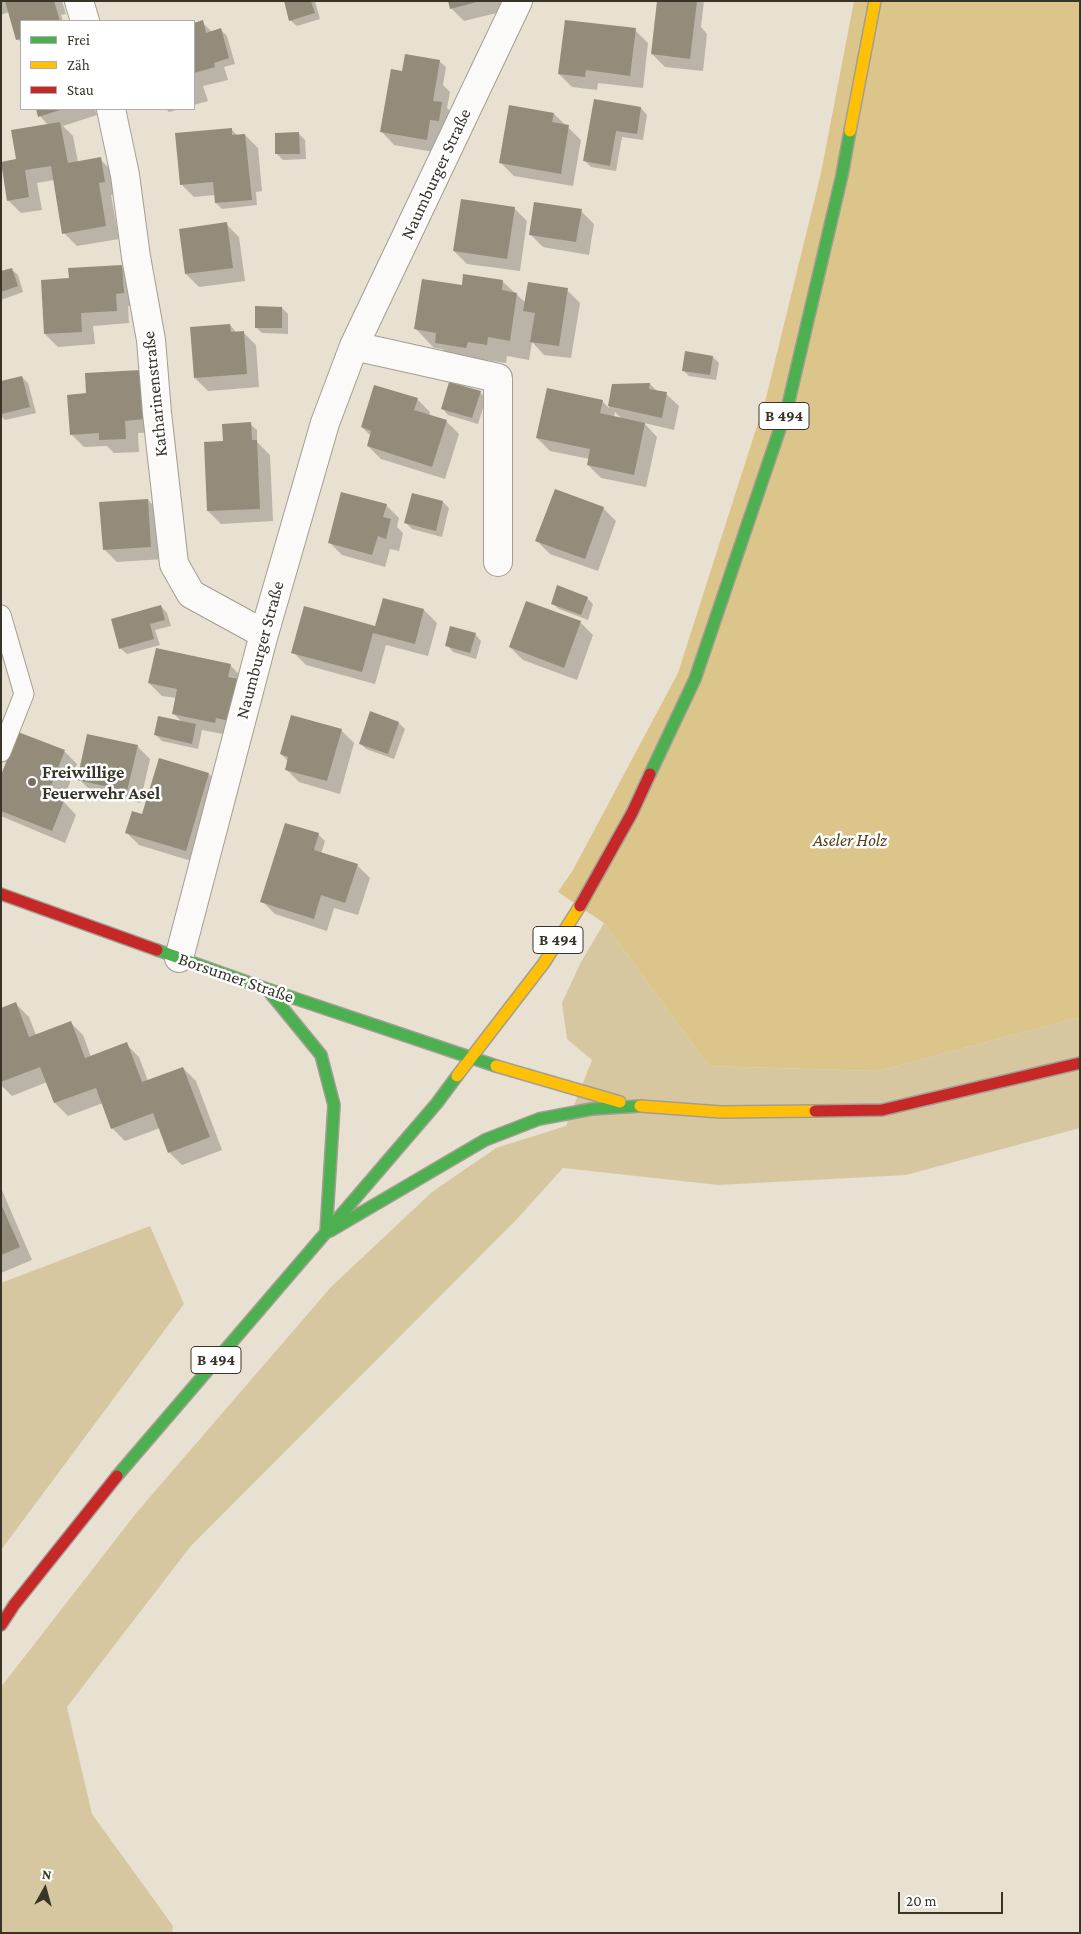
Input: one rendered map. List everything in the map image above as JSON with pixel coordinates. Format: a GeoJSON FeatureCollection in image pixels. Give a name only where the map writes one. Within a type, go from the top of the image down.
{"type":"FeatureCollection","features":[{"type":"Feature","properties":{"kind":"main road","name":"B 494"},"geometry":{"type":"LineString","coordinates":[[1,1625],[14,1604],[107,1488],[437,1103],[544,963],[577,912],[632,813],[695,680],[788,405],[842,176],[875,1]]}},
{"type":"Feature","properties":{"kind":"main road","name":"Borsumer Straße"},"geometry":{"type":"LineString","coordinates":[[1,894],[267,989],[471,1059],[631,1105]]}},
{"type":"Feature","properties":{"kind":"main road"},"geometry":{"type":"LineString","coordinates":[[267,989],[321,1056],[334,1105],[326,1233]]}},
{"type":"Feature","properties":{"kind":"main road"},"geometry":{"type":"LineString","coordinates":[[326,1233],[485,1140],[539,1119],[592,1109],[631,1105],[721,1112],[882,1110],[1080,1063]]}},
{"type":"Feature","properties":{"kind":"street"},"geometry":{"type":"LineString","coordinates":[[79,1],[85,20]]}},
{"type":"Feature","properties":{"kind":"street","name":"Naumburger Straße"},"geometry":{"type":"LineString","coordinates":[[179,958],[264,634],[325,423],[354,346],[518,1]]}},
{"type":"Feature","properties":{"kind":"street","name":"Katharinenstraße"},"geometry":{"type":"LineString","coordinates":[[111,110],[125,174],[136,257],[151,340],[174,564],[191,594],[264,634]]}},
{"type":"Feature","properties":{"kind":"street"},"geometry":{"type":"LineString","coordinates":[[354,346],[498,378],[498,562]]}},
{"type":"Feature","properties":{"kind":"lane"},"geometry":{"type":"LineString","coordinates":[[1,615],[24,694],[1,752]]}},
{"type":"Feature","properties":{"kind":"shaded area"},"geometry":{"type":"Polygon","coordinates":[[[604,923],[709,1066],[878,1071],[1080,1017],[1080,1128],[906,1175],[718,1185],[563,1168],[517,1219],[190,1547],[67,1707],[92,1814],[173,1926],[172,1933],[1,1933],[1,1687],[137,1512],[331,1287],[432,1192],[496,1148],[566,1126],[592,1060],[567,1039],[562,1003],[580,964],[604,923]]]}},
{"type":"Feature","properties":{"kind":"shaded area"},"geometry":{"type":"Polygon","coordinates":[[[150,1226],[184,1304],[1,1550],[1,1283],[150,1226]]]}},
{"type":"Feature","properties":{"kind":"green space","name":"Aseler Holz"},"geometry":{"type":"Polygon","coordinates":[[[854,1],[1080,1],[1080,1017],[878,1071],[709,1066],[604,923],[558,892],[573,870],[678,673],[766,398],[821,173],[854,1]]]}},
{"type":"Feature","properties":{"kind":"building"},"geometry":{"type":"Polygon","coordinates":[[[5,1],[54,1],[60,20],[20,20],[20,39],[16,40],[5,1]]]}},
{"type":"Feature","properties":{"kind":"building"},"geometry":{"type":"Polygon","coordinates":[[[284,1],[311,1],[315,13],[289,21],[284,1]]]}},
{"type":"Feature","properties":{"kind":"building"},"geometry":{"type":"Polygon","coordinates":[[[448,1],[477,1],[477,2],[450,9],[448,1]]]}},
{"type":"Feature","properties":{"kind":"building"},"geometry":{"type":"Polygon","coordinates":[[[657,1],[697,1],[690,59],[651,54],[657,1]]]}},
{"type":"Feature","properties":{"kind":"building"},"geometry":{"type":"Polygon","coordinates":[[[203,20],[206,33],[221,28],[229,58],[214,63],[215,67],[195,73],[195,23],[203,20]]]}},
{"type":"Feature","properties":{"kind":"building"},"geometry":{"type":"Polygon","coordinates":[[[565,20],[636,28],[630,76],[586,70],[585,77],[558,74],[565,20]]]}},
{"type":"Feature","properties":{"kind":"building"},"geometry":{"type":"Polygon","coordinates":[[[405,54],[440,60],[433,101],[442,102],[439,121],[430,120],[427,140],[380,132],[391,69],[402,71],[405,54]]]}},
{"type":"Feature","properties":{"kind":"building"},"geometry":{"type":"Polygon","coordinates":[[[594,99],[641,107],[637,134],[616,131],[610,166],[583,161],[594,99]]]}},
{"type":"Feature","properties":{"kind":"building"},"geometry":{"type":"Polygon","coordinates":[[[509,105],[554,113],[552,122],[569,125],[561,174],[499,163],[509,105]]]}},
{"type":"Feature","properties":{"kind":"building"},"geometry":{"type":"Polygon","coordinates":[[[36,110],[60,110],[38,117],[36,110]]]}},
{"type":"Feature","properties":{"kind":"building"},"geometry":{"type":"Polygon","coordinates":[[[60,122],[68,163],[101,157],[105,182],[99,183],[106,226],[62,234],[51,166],[25,170],[29,197],[7,201],[1,162],[16,159],[11,130],[60,122]]]}},
{"type":"Feature","properties":{"kind":"building"},"geometry":{"type":"Polygon","coordinates":[[[232,128],[232,135],[245,134],[252,200],[215,203],[213,182],[180,185],[175,133],[232,128]]]}},
{"type":"Feature","properties":{"kind":"building"},"geometry":{"type":"Polygon","coordinates":[[[299,132],[300,154],[275,154],[275,133],[299,132]]]}},
{"type":"Feature","properties":{"kind":"building"},"geometry":{"type":"Polygon","coordinates":[[[461,199],[515,207],[507,259],[453,251],[461,199]]]}},
{"type":"Feature","properties":{"kind":"building"},"geometry":{"type":"Polygon","coordinates":[[[534,202],[582,209],[576,242],[529,235],[534,202]]]}},
{"type":"Feature","properties":{"kind":"building"},"geometry":{"type":"Polygon","coordinates":[[[227,222],[233,268],[185,274],[179,229],[227,222]]]}},
{"type":"Feature","properties":{"kind":"building"},"geometry":{"type":"Polygon","coordinates":[[[122,265],[124,293],[116,294],[117,311],[81,313],[82,332],[44,334],[41,280],[69,278],[68,268],[122,265]]]}},
{"type":"Feature","properties":{"kind":"building"},"geometry":{"type":"Polygon","coordinates":[[[12,268],[18,286],[1,292],[1,271],[12,268]]]}},
{"type":"Feature","properties":{"kind":"building"},"geometry":{"type":"Polygon","coordinates":[[[463,274],[503,280],[502,290],[517,293],[510,341],[488,337],[487,345],[468,342],[466,348],[435,343],[436,333],[414,329],[422,279],[462,285],[463,274]]]}},
{"type":"Feature","properties":{"kind":"building"},"geometry":{"type":"Polygon","coordinates":[[[528,282],[568,288],[559,346],[530,342],[535,313],[523,311],[528,282]]]}},
{"type":"Feature","properties":{"kind":"building"},"geometry":{"type":"Polygon","coordinates":[[[255,306],[282,307],[282,328],[255,328],[255,306]]]}},
{"type":"Feature","properties":{"kind":"building"},"geometry":{"type":"Polygon","coordinates":[[[230,324],[231,332],[244,331],[247,374],[194,378],[190,327],[230,324]]]}},
{"type":"Feature","properties":{"kind":"building"},"geometry":{"type":"Polygon","coordinates":[[[685,351],[713,356],[710,375],[682,371],[685,351]]]}},
{"type":"Feature","properties":{"kind":"building"},"geometry":{"type":"Polygon","coordinates":[[[141,370],[144,419],[125,421],[126,439],[99,440],[99,433],[70,435],[67,395],[86,393],[85,373],[141,370]]]}},
{"type":"Feature","properties":{"kind":"building"},"geometry":{"type":"Polygon","coordinates":[[[22,376],[30,407],[1,414],[1,381],[22,376]]]}},
{"type":"Feature","properties":{"kind":"building"},"geometry":{"type":"Polygon","coordinates":[[[449,382],[481,391],[472,418],[441,409],[449,382]]]}},
{"type":"Feature","properties":{"kind":"building"},"geometry":{"type":"Polygon","coordinates":[[[650,383],[649,389],[667,392],[662,418],[608,406],[612,384],[650,383]]]}},
{"type":"Feature","properties":{"kind":"building"},"geometry":{"type":"Polygon","coordinates":[[[374,385],[418,398],[414,410],[447,420],[432,467],[367,446],[371,431],[361,427],[374,385]]]}},
{"type":"Feature","properties":{"kind":"building"},"geometry":{"type":"Polygon","coordinates":[[[547,388],[603,400],[600,413],[645,423],[634,475],[587,465],[590,449],[536,438],[547,388]]]}},
{"type":"Feature","properties":{"kind":"building"},"geometry":{"type":"Polygon","coordinates":[[[251,422],[252,440],[257,440],[260,509],[207,511],[204,442],[223,441],[222,424],[251,422]]]}},
{"type":"Feature","properties":{"kind":"building"},"geometry":{"type":"Polygon","coordinates":[[[555,489],[604,507],[585,559],[535,541],[555,489]]]}},
{"type":"Feature","properties":{"kind":"building"},"geometry":{"type":"Polygon","coordinates":[[[341,492],[387,504],[383,517],[391,519],[386,539],[378,536],[372,555],[328,543],[341,492]]]}},
{"type":"Feature","properties":{"kind":"building"},"geometry":{"type":"Polygon","coordinates":[[[412,493],[443,501],[436,531],[404,523],[412,493]]]}},
{"type":"Feature","properties":{"kind":"building"},"geometry":{"type":"Polygon","coordinates":[[[148,499],[151,547],[103,550],[99,502],[148,499]]]}},
{"type":"Feature","properties":{"kind":"building"},"geometry":{"type":"Polygon","coordinates":[[[557,585],[588,597],[581,615],[551,604],[557,585]]]}},
{"type":"Feature","properties":{"kind":"building"},"geometry":{"type":"Polygon","coordinates":[[[383,598],[424,609],[415,644],[373,633],[362,672],[291,653],[304,606],[375,626],[383,598]]]}},
{"type":"Feature","properties":{"kind":"building"},"geometry":{"type":"Polygon","coordinates":[[[526,601],[581,621],[564,668],[509,647],[526,601]]]}},
{"type":"Feature","properties":{"kind":"building"},"geometry":{"type":"Polygon","coordinates":[[[161,605],[165,620],[150,624],[154,639],[119,649],[111,619],[161,605]]]}},
{"type":"Feature","properties":{"kind":"building"},"geometry":{"type":"Polygon","coordinates":[[[450,626],[476,633],[470,653],[445,646],[450,626]]]}},
{"type":"Feature","properties":{"kind":"building"},"geometry":{"type":"Polygon","coordinates":[[[156,648],[231,664],[228,677],[239,679],[230,721],[216,718],[215,723],[172,714],[177,689],[148,683],[156,648]]]}},
{"type":"Feature","properties":{"kind":"building"},"geometry":{"type":"Polygon","coordinates":[[[370,711],[399,722],[388,754],[359,744],[370,711]]]}},
{"type":"Feature","properties":{"kind":"building"},"geometry":{"type":"Polygon","coordinates":[[[291,715],[342,729],[327,781],[285,770],[288,757],[280,754],[291,715]]]}},
{"type":"Feature","properties":{"kind":"building"},"geometry":{"type":"Polygon","coordinates":[[[158,716],[196,724],[192,744],[154,735],[158,716]]]}},
{"type":"Feature","properties":{"kind":"building"},"geometry":{"type":"Polygon","coordinates":[[[18,732],[65,750],[48,794],[64,801],[52,831],[1,811],[1,775],[18,732]]]}},
{"type":"Feature","properties":{"kind":"building"},"geometry":{"type":"Polygon","coordinates":[[[87,734],[138,745],[127,791],[77,780],[87,734]]]}},
{"type":"Feature","properties":{"kind":"building"},"geometry":{"type":"Polygon","coordinates":[[[159,758],[209,773],[186,851],[125,833],[132,811],[142,814],[159,758]]]}},
{"type":"Feature","properties":{"kind":"building"},"geometry":{"type":"Polygon","coordinates":[[[285,823],[319,833],[314,850],[358,864],[345,903],[321,895],[314,919],[260,902],[285,823]]]}},
{"type":"Feature","properties":{"kind":"building"},"geometry":{"type":"Polygon","coordinates":[[[16,1002],[29,1037],[71,1021],[85,1058],[127,1042],[142,1082],[183,1067],[210,1137],[168,1153],[153,1113],[111,1129],[96,1088],[54,1103],[40,1067],[1,1082],[1,1008],[16,1002]]]}},
{"type":"Feature","properties":{"kind":"building"},"geometry":{"type":"Polygon","coordinates":[[[1,1204],[20,1247],[1,1255],[1,1204]]]}},
{"type":"Feature","properties":{"kind":"traffic: fast"},"geometry":{"type":"LineString","coordinates":[[650,774],[695,679],[788,405],[842,175],[850,131]]}},
{"type":"Feature","properties":{"kind":"traffic: fast"},"geometry":{"type":"LineString","coordinates":[[157,950],[496,1066]]}},
{"type":"Feature","properties":{"kind":"traffic: fast"},"geometry":{"type":"LineString","coordinates":[[267,989],[321,1055],[334,1105],[326,1233]]}},
{"type":"Feature","properties":{"kind":"traffic: fast"},"geometry":{"type":"LineString","coordinates":[[117,1476],[437,1103],[457,1076]]}},
{"type":"Feature","properties":{"kind":"traffic: fast"},"geometry":{"type":"LineString","coordinates":[[330,1231],[485,1140],[539,1119],[592,1109],[640,1106]]}},
{"type":"Feature","properties":{"kind":"traffic: slow"},"geometry":{"type":"LineString","coordinates":[[850,131],[875,1]]}},
{"type":"Feature","properties":{"kind":"traffic: slow"},"geometry":{"type":"LineString","coordinates":[[457,1076],[544,963],[580,906]]}},
{"type":"Feature","properties":{"kind":"traffic: slow"},"geometry":{"type":"LineString","coordinates":[[496,1066],[620,1102]]}},
{"type":"Feature","properties":{"kind":"traffic: slow"},"geometry":{"type":"LineString","coordinates":[[640,1106],[721,1112],[815,1111]]}},
{"type":"Feature","properties":{"kind":"traffic: jam"},"geometry":{"type":"LineString","coordinates":[[580,906],[632,813],[650,774]]}},
{"type":"Feature","properties":{"kind":"traffic: jam"},"geometry":{"type":"LineString","coordinates":[[1,894],[157,950]]}},
{"type":"Feature","properties":{"kind":"traffic: jam"},"geometry":{"type":"LineString","coordinates":[[815,1111],[882,1110],[1080,1063]]}},
{"type":"Feature","properties":{"kind":"traffic: jam"},"geometry":{"type":"LineString","coordinates":[[1,1625],[14,1605],[117,1476]]}},
{"type":"Feature","properties":{"kind":"place","name":"Freiwillige Feuerwehr Asel"},"geometry":{"type":"Point","coordinates":[32,782]}}]}
